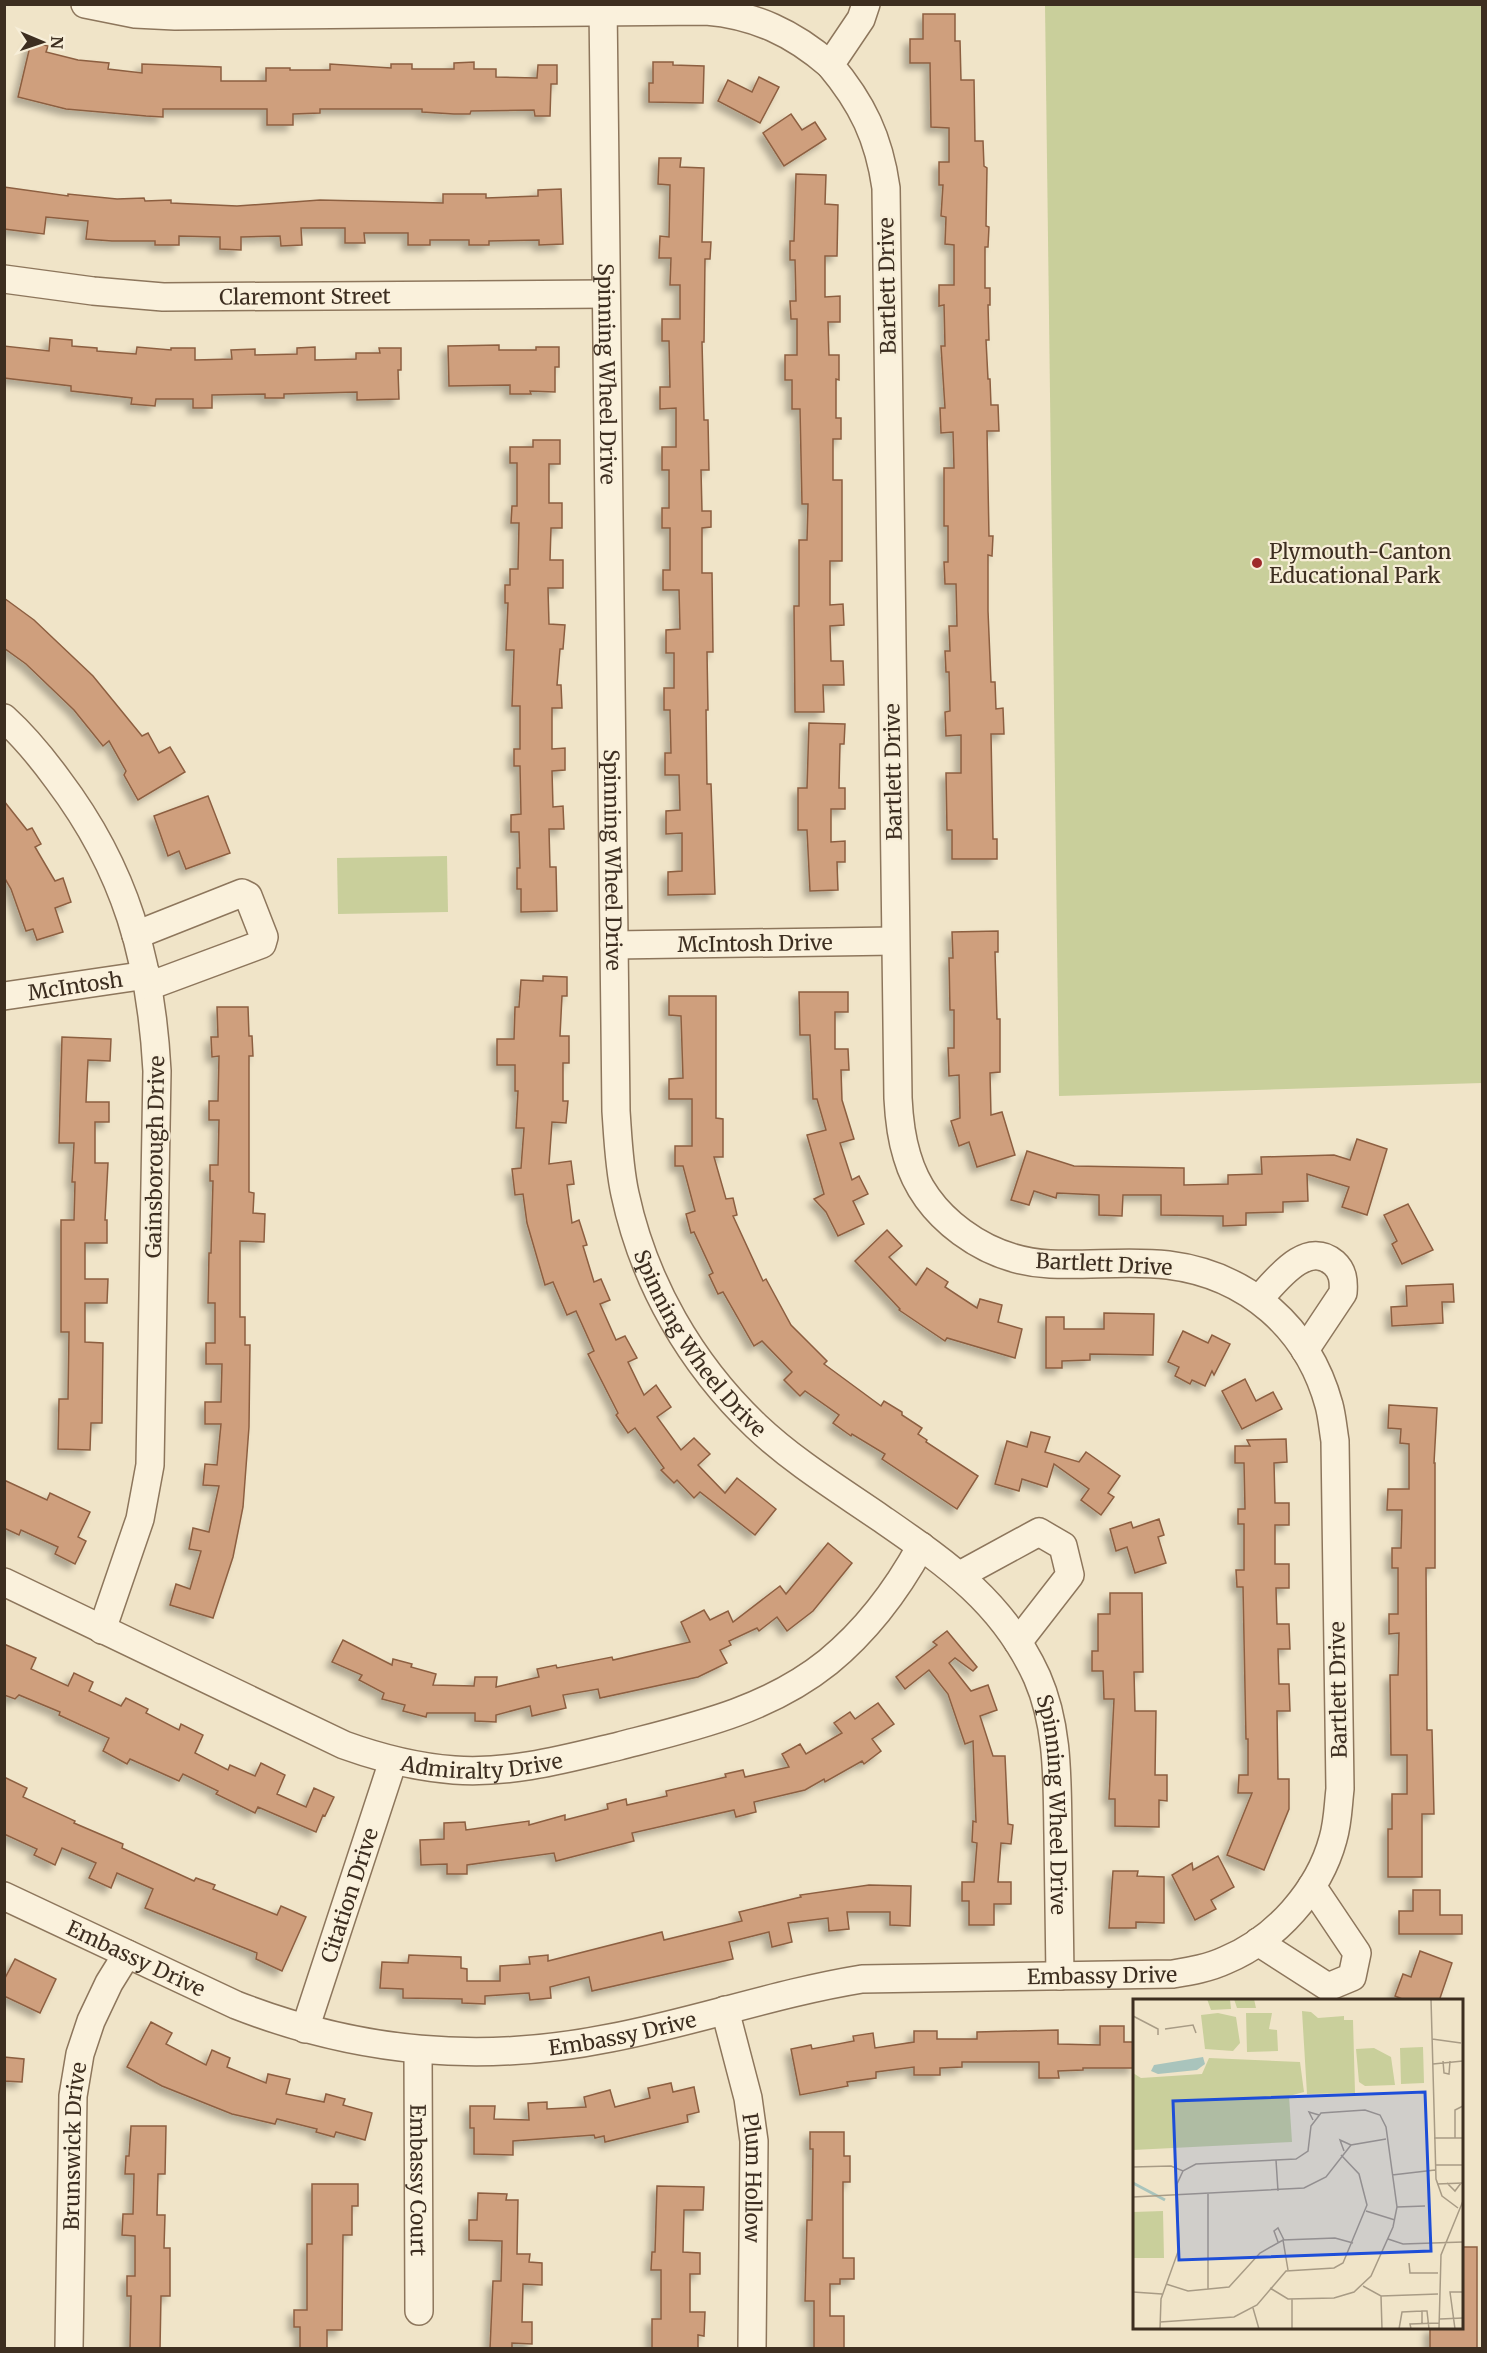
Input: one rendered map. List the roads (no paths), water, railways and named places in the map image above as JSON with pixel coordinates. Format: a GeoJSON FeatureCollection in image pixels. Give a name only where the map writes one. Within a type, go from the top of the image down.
{"type":"FeatureCollection","features":[{"type":"Feature","properties":{"kind":"street","name":"Bartlett Drive"},"geometry":{"type":"LineString","coordinates":[[85,4],[135,14],[175,16],[603,8],[706,11],[746,17],[789,34],[830,65],[849,87],[866,116],[879,150],[886,188],[898,1098],[900,1128],[907,1158],[927,1197],[944,1216],[978,1243],[994,1251],[1018,1259],[1049,1264],[1168,1265],[1209,1273],[1230,1281],[1259,1299],[1284,1322],[1305,1350],[1320,1378],[1330,1406],[1335,1441],[1340,1789],[1337,1821],[1326,1859],[1312,1886],[1283,1921]]}},
{"type":"Feature","properties":{"kind":"street"},"geometry":{"type":"LineString","coordinates":[[830,65],[861,19],[866,4]]}},
{"type":"Feature","properties":{"kind":"street","name":"Spinning Wheel Drive"},"geometry":{"type":"LineString","coordinates":[[603,8],[616,1111],[620,1163],[636,1235],[663,1302],[684,1339],[708,1373],[757,1427],[816,1473],[960,1575],[998,1614],[1018,1642],[1045,1698],[1057,1760],[1060,1976]]}},
{"type":"Feature","properties":{"kind":"street","name":"Claremont Street"},"geometry":{"type":"LineString","coordinates":[[4,279],[93,291],[163,297],[606,294]]}},
{"type":"Feature","properties":{"kind":"street","name":"Gainsborough Drive"},"geometry":{"type":"LineString","coordinates":[[4,718],[40,756],[94,832],[122,891],[136,934],[148,980],[155,1027],[157,1071],[150,1465],[140,1519],[102,1630]]}},
{"type":"Feature","properties":{"kind":"street","name":"McIntosh"},"geometry":{"type":"LineString","coordinates":[[4,996],[148,980],[262,945],[264,938],[248,896],[242,893],[136,934]]}},
{"type":"Feature","properties":{"kind":"street","name":"McIntosh Drive"},"geometry":{"type":"LineString","coordinates":[[614,945],[895,941]]}},
{"type":"Feature","properties":{"kind":"street"},"geometry":{"type":"LineString","coordinates":[[1259,1299],[1286,1271],[1302,1259],[1312,1255],[1323,1257],[1335,1264],[1344,1281],[1343,1293],[1305,1350]]}},
{"type":"Feature","properties":{"kind":"street"},"geometry":{"type":"LineString","coordinates":[[960,1575],[1039,1532],[1063,1546],[1070,1575],[1018,1642]]}},
{"type":"Feature","properties":{"kind":"street","name":"Admiralty Drive"},"geometry":{"type":"LineString","coordinates":[[4,1582],[344,1745],[393,1761],[455,1770],[493,1770],[529,1767],[710,1723],[746,1710],[804,1679],[848,1644],[891,1596],[921,1546]]}},
{"type":"Feature","properties":{"kind":"street","name":"Citation Drive"},"geometry":{"type":"LineString","coordinates":[[305,2029],[393,1761]]}},
{"type":"Feature","properties":{"kind":"street"},"geometry":{"type":"LineString","coordinates":[[1258,1942],[1328,1987],[1352,1977],[1357,1953],[1312,1886]]}},
{"type":"Feature","properties":{"kind":"street","name":"Embassy Drive"},"geometry":{"type":"LineString","coordinates":[[4,1896],[236,2006],[305,2029],[374,2044],[418,2050],[482,2053],[542,2050],[611,2038],[824,1986],[862,1979],[1173,1974],[1225,1961],[1258,1942],[1283,1921]]}},
{"type":"Feature","properties":{"kind":"street","name":"Brunswick Drive"},"geometry":{"type":"LineString","coordinates":[[69,2349],[73,2096],[80,2054],[91,2022],[109,1983],[127,1954]]}},
{"type":"Feature","properties":{"kind":"street","name":"Plum Hollow"},"geometry":{"type":"LineString","coordinates":[[725,2010],[748,2098],[754,2141],[752,2349]]}},
{"type":"Feature","properties":{"kind":"street","name":"Embassy Court"},"geometry":{"type":"LineString","coordinates":[[418,2050],[419,2311]]}},
{"type":"Feature","properties":{"kind":"place","name":"Plymouth-Canton Educational Park"},"geometry":{"type":"Point","coordinates":[1257,563]}}]}
